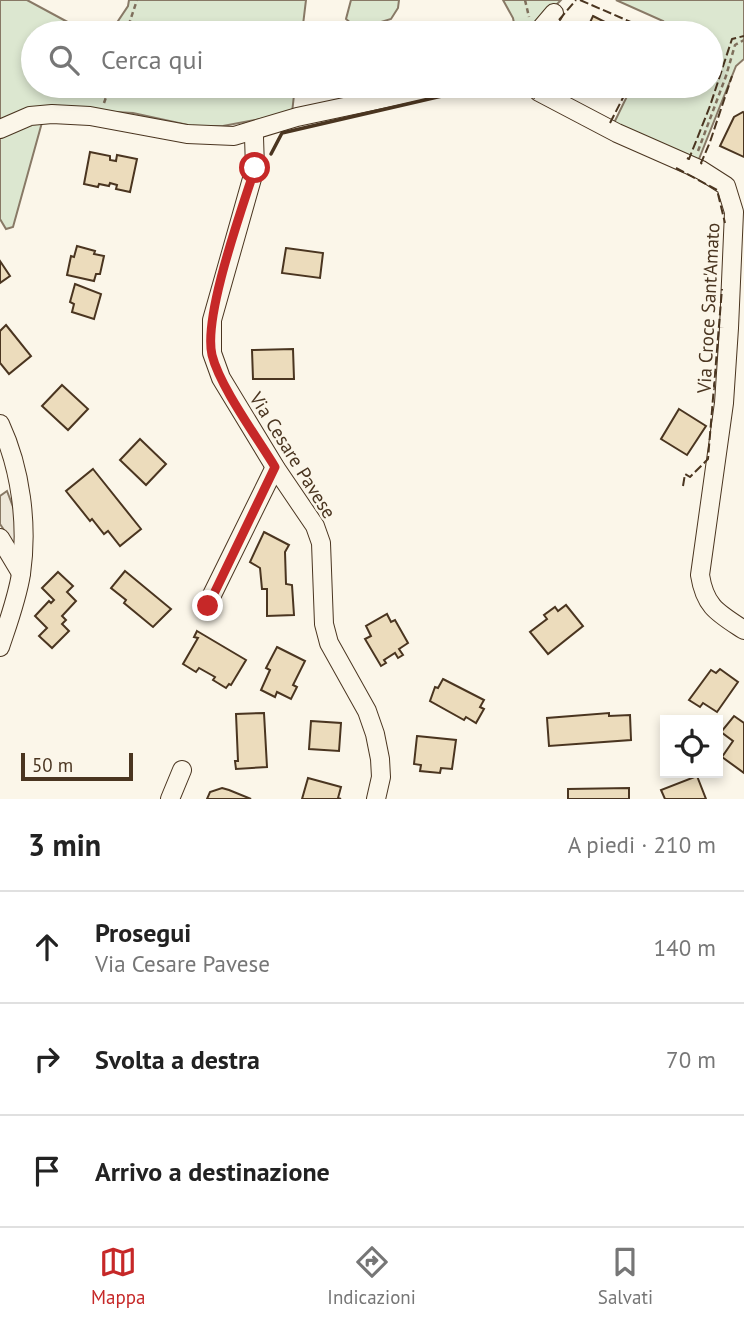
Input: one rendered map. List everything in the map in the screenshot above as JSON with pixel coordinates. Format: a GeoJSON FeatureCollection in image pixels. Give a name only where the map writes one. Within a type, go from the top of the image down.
{"type":"FeatureCollection","features":[{"type":"Feature","properties":{"kind":"street"},"geometry":{"type":"LineString","coordinates":[[547,21],[554,13]]}},
{"type":"Feature","properties":{"kind":"street"},"geometry":{"type":"LineString","coordinates":[[0,129],[30,116],[52,114],[90,116],[187,134],[234,136],[297,117],[386,98]]}},
{"type":"Feature","properties":{"kind":"street","name":"Via Croce Sant'Amato"},"geometry":{"type":"LineString","coordinates":[[550,98],[617,133],[691,166],[726,186],[734,212],[724,403],[700,575],[703,592],[709,604],[744,630]]}},
{"type":"Feature","properties":{"kind":"street","name":"Via Cesare Pavese"},"geometry":{"type":"LineString","coordinates":[[249,132],[254,138],[255,168],[212,320],[212,354],[221,378],[275,467],[315,526],[321,543],[324,624],[329,643],[367,711],[375,734],[381,777],[376,799]]}},
{"type":"Feature","properties":{"kind":"street"},"geometry":{"type":"LineString","coordinates":[[0,424],[9,444],[23,507],[21,573],[0,647]]}},
{"type":"Feature","properties":{"kind":"street"},"geometry":{"type":"LineString","coordinates":[[208,606],[275,467]]}},
{"type":"Feature","properties":{"kind":"street"},"geometry":{"type":"LineString","coordinates":[[0,538],[21,573]]}},
{"type":"Feature","properties":{"kind":"street"},"geometry":{"type":"LineString","coordinates":[[170,799],[182,770]]}},
{"type":"Feature","properties":{"kind":"path"},"geometry":{"type":"LineString","coordinates":[[130,21],[137,0]]}},
{"type":"Feature","properties":{"kind":"path"},"geometry":{"type":"LineString","coordinates":[[723,81],[735,45],[744,40]]}},
{"type":"Feature","properties":{"kind":"path"},"geometry":{"type":"LineString","coordinates":[[691,166],[717,98]]}},
{"type":"Feature","properties":{"kind":"green space"},"geometry":{"type":"Polygon","coordinates":[[[0,0],[27,0],[66,21],[21,21],[21,98],[294,98],[292,113],[223,126],[197,127],[133,113],[46,108],[13,227],[6,229],[0,219],[0,0]]]}},
{"type":"Feature","properties":{"kind":"green space"},"geometry":{"type":"Polygon","coordinates":[[[129,0],[306,0],[303,21],[118,21],[129,0]]]}},
{"type":"Feature","properties":{"kind":"green space"},"geometry":{"type":"Polygon","coordinates":[[[351,0],[399,0],[398,8],[391,19],[346,19],[351,0]]]}},
{"type":"Feature","properties":{"kind":"green space"},"geometry":{"type":"Polygon","coordinates":[[[503,0],[561,0],[541,21],[514,21],[503,0]]]}},
{"type":"Feature","properties":{"kind":"green space"},"geometry":{"type":"Polygon","coordinates":[[[616,0],[744,0],[744,59],[736,66],[697,164],[612,127],[626,98],[723,98],[723,21],[663,21],[616,0]]]}},
{"type":"Feature","properties":{"kind":"shaded area"},"geometry":{"type":"Polygon","coordinates":[[[7,491],[15,512],[16,548],[0,524],[0,496],[7,491]]]}},
{"type":"Feature","properties":{"kind":"building"},"geometry":{"type":"Polygon","coordinates":[[[593,16],[603,21],[591,21],[593,16]]]}},
{"type":"Feature","properties":{"kind":"building"},"geometry":{"type":"Polygon","coordinates":[[[743,112],[744,157],[720,146],[734,117],[743,112]]]}},
{"type":"Feature","properties":{"kind":"building"},"geometry":{"type":"Polygon","coordinates":[[[90,152],[110,156],[110,160],[116,161],[117,155],[137,159],[130,192],[116,189],[117,185],[110,183],[109,186],[99,184],[98,187],[84,184],[90,152]]]}},
{"type":"Feature","properties":{"kind":"building"},"geometry":{"type":"Polygon","coordinates":[[[77,246],[104,256],[100,274],[96,274],[94,281],[67,275],[71,256],[74,257],[77,246]]]}},
{"type":"Feature","properties":{"kind":"building"},"geometry":{"type":"Polygon","coordinates":[[[286,248],[323,253],[320,278],[282,273],[286,248]]]}},
{"type":"Feature","properties":{"kind":"building"},"geometry":{"type":"Polygon","coordinates":[[[0,261],[10,276],[0,283],[0,261]]]}},
{"type":"Feature","properties":{"kind":"building"},"geometry":{"type":"Polygon","coordinates":[[[75,284],[101,294],[94,319],[72,312],[74,304],[70,302],[75,284]]]}},
{"type":"Feature","properties":{"kind":"building"},"geometry":{"type":"Polygon","coordinates":[[[6,325],[31,356],[9,374],[0,363],[0,331],[6,325]]]}},
{"type":"Feature","properties":{"kind":"building"},"geometry":{"type":"Polygon","coordinates":[[[293,349],[294,379],[253,379],[252,350],[293,349]]]}},
{"type":"Feature","properties":{"kind":"building"},"geometry":{"type":"Polygon","coordinates":[[[62,385],[88,409],[68,430],[42,406],[62,385]]]}},
{"type":"Feature","properties":{"kind":"building"},"geometry":{"type":"Polygon","coordinates":[[[679,409],[706,426],[687,455],[661,439],[679,409]]]}},
{"type":"Feature","properties":{"kind":"building"},"geometry":{"type":"Polygon","coordinates":[[[140,439],[166,464],[146,485],[120,460],[140,439]]]}},
{"type":"Feature","properties":{"kind":"building"},"geometry":{"type":"Polygon","coordinates":[[[93,469],[141,529],[120,546],[108,531],[104,534],[92,519],[90,521],[66,491],[93,469]]]}},
{"type":"Feature","properties":{"kind":"building"},"geometry":{"type":"Polygon","coordinates":[[[264,532],[289,545],[285,552],[286,584],[292,585],[294,615],[267,616],[267,589],[262,589],[260,568],[250,562],[264,532]]]}},
{"type":"Feature","properties":{"kind":"building"},"geometry":{"type":"Polygon","coordinates":[[[125,571],[171,609],[153,627],[124,603],[126,600],[111,588],[125,571]]]}},
{"type":"Feature","properties":{"kind":"building"},"geometry":{"type":"Polygon","coordinates":[[[58,572],[73,586],[67,592],[76,601],[62,616],[66,620],[62,624],[69,631],[52,648],[39,636],[47,628],[35,616],[49,601],[51,603],[54,600],[42,588],[58,572]]]}},
{"type":"Feature","properties":{"kind":"building"},"geometry":{"type":"Polygon","coordinates":[[[566,605],[583,626],[548,654],[530,632],[547,619],[544,615],[555,607],[558,611],[566,605]]]}},
{"type":"Feature","properties":{"kind":"building"},"geometry":{"type":"Polygon","coordinates":[[[387,614],[391,622],[395,620],[408,643],[399,649],[403,655],[398,658],[395,653],[384,660],[386,663],[381,666],[365,639],[371,636],[366,626],[387,614]]]}},
{"type":"Feature","properties":{"kind":"building"},"geometry":{"type":"Polygon","coordinates":[[[197,631],[246,660],[231,685],[226,688],[213,680],[215,677],[199,668],[196,672],[183,664],[198,638],[194,637],[197,631]]]}},
{"type":"Feature","properties":{"kind":"building"},"geometry":{"type":"Polygon","coordinates":[[[277,647],[305,661],[293,685],[297,687],[291,699],[277,692],[275,697],[261,690],[270,670],[266,668],[277,647]]]}},
{"type":"Feature","properties":{"kind":"building"},"geometry":{"type":"Polygon","coordinates":[[[720,669],[738,682],[717,712],[703,703],[700,707],[689,700],[711,670],[716,673],[720,669]]]}},
{"type":"Feature","properties":{"kind":"building"},"geometry":{"type":"Polygon","coordinates":[[[443,679],[484,700],[480,707],[484,709],[476,723],[466,717],[464,720],[430,701],[435,687],[438,688],[443,679]]]}},
{"type":"Feature","properties":{"kind":"building"},"geometry":{"type":"Polygon","coordinates":[[[264,713],[267,767],[236,769],[236,714],[264,713]]]}},
{"type":"Feature","properties":{"kind":"building"},"geometry":{"type":"Polygon","coordinates":[[[609,713],[609,716],[630,715],[631,740],[549,746],[547,718],[609,713]]]}},
{"type":"Feature","properties":{"kind":"building"},"geometry":{"type":"Polygon","coordinates":[[[734,716],[744,723],[744,773],[723,758],[733,741],[723,734],[723,730],[734,716]]]}},
{"type":"Feature","properties":{"kind":"building"},"geometry":{"type":"Polygon","coordinates":[[[311,721],[341,723],[339,751],[309,749],[311,721]]]}},
{"type":"Feature","properties":{"kind":"building"},"geometry":{"type":"Polygon","coordinates":[[[417,736],[456,740],[452,769],[441,768],[440,773],[420,771],[421,765],[414,764],[417,736]]]}},
{"type":"Feature","properties":{"kind":"building"},"geometry":{"type":"Polygon","coordinates":[[[308,778],[341,787],[338,798],[341,799],[302,799],[308,778]]]}},
{"type":"Feature","properties":{"kind":"building"},"geometry":{"type":"Polygon","coordinates":[[[698,778],[706,799],[665,799],[661,790],[698,778]]]}},
{"type":"Feature","properties":{"kind":"building"},"geometry":{"type":"Polygon","coordinates":[[[222,788],[251,799],[207,799],[210,792],[222,788]]]}},
{"type":"Feature","properties":{"kind":"building"},"geometry":{"type":"Polygon","coordinates":[[[629,788],[629,799],[568,799],[568,789],[629,788]]]}},
{"type":"Feature","properties":{"kind":"fence"},"geometry":{"type":"LineString","coordinates":[[559,20],[576,0]]}},
{"type":"Feature","properties":{"kind":"fence"},"geometry":{"type":"LineString","coordinates":[[580,0],[628,21]]}},
{"type":"Feature","properties":{"kind":"fence"},"geometry":{"type":"LineString","coordinates":[[723,66],[732,39],[744,36]]}},
{"type":"Feature","properties":{"kind":"fence"},"geometry":{"type":"LineString","coordinates":[[702,164],[732,76]]}},
{"type":"Feature","properties":{"kind":"fence"},"geometry":{"type":"LineString","coordinates":[[610,123],[623,98]]}},
{"type":"Feature","properties":{"kind":"fence"},"geometry":{"type":"LineString","coordinates":[[687,158],[689,159],[713,98]]}},
{"type":"Feature","properties":{"kind":"fence"},"geometry":{"type":"LineString","coordinates":[[676,168],[717,190],[725,223]]}},
{"type":"Feature","properties":{"kind":"fence"},"geometry":{"type":"LineString","coordinates":[[683,486],[685,474],[690,477],[708,459],[722,289]]}},
{"type":"Feature","properties":{"kind":"wall"},"geometry":{"type":"LineString","coordinates":[[271,154],[282,133],[433,98]]}},
{"type":"Feature","properties":{"kind":"route"},"geometry":{"type":"LineString","coordinates":[[208,606],[275,467],[221,378],[212,354],[212,320],[234,234],[255,168]]}}]}
